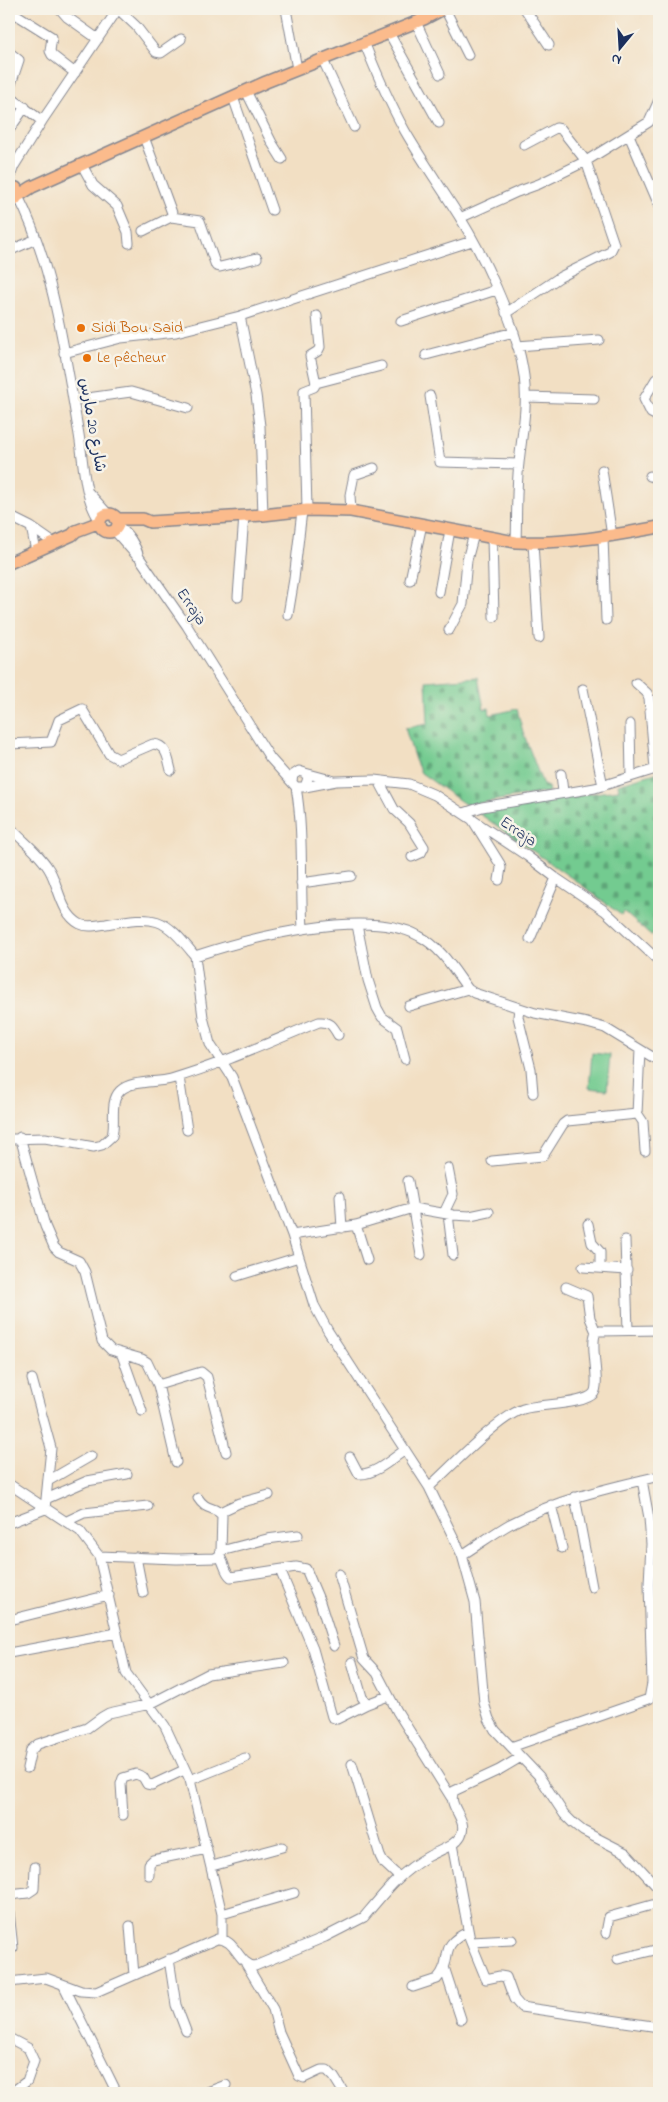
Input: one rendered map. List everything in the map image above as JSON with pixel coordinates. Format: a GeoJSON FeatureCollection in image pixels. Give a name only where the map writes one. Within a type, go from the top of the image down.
{"type":"FeatureCollection","features":[{"type":"Feature","properties":{"kind":"main road"},"geometry":{"type":"LineString","coordinates":[[13,193],[32,187],[322,58],[389,33],[420,16],[444,9]]}},
{"type":"Feature","properties":{"kind":"main road"},"geometry":{"type":"LineString","coordinates":[[9,563],[72,535],[76,531],[109,523],[143,525],[150,522],[305,511],[351,511],[492,538],[533,543],[608,536],[659,527]]}},
{"type":"Feature","properties":{"kind":"street"},"geometry":{"type":"LineString","coordinates":[[60,9],[67,17],[98,39]]}},
{"type":"Feature","properties":{"kind":"street"},"geometry":{"type":"LineString","coordinates":[[13,193],[14,166],[118,9],[136,26],[156,52],[160,53],[181,39]]}},
{"type":"Feature","properties":{"kind":"street"},"geometry":{"type":"LineString","coordinates":[[286,9],[297,69]]}},
{"type":"Feature","properties":{"kind":"street"},"geometry":{"type":"LineString","coordinates":[[444,9],[468,55]]}},
{"type":"Feature","properties":{"kind":"street"},"geometry":{"type":"LineString","coordinates":[[525,9],[549,45]]}},
{"type":"Feature","properties":{"kind":"street"},"geometry":{"type":"LineString","coordinates":[[9,10],[52,37],[50,51],[52,55],[75,73]]}},
{"type":"Feature","properties":{"kind":"street"},"geometry":{"type":"LineString","coordinates":[[420,16],[440,74]]}},
{"type":"Feature","properties":{"kind":"street"},"geometry":{"type":"LineString","coordinates":[[389,33],[440,123]]}},
{"type":"Feature","properties":{"kind":"street"},"geometry":{"type":"LineString","coordinates":[[364,42],[382,86],[405,131],[460,218],[472,241],[514,332],[524,373],[526,397],[525,422],[519,464],[516,542]]}},
{"type":"Feature","properties":{"kind":"street"},"geometry":{"type":"LineString","coordinates":[[9,52],[20,60],[9,90]]}},
{"type":"Feature","properties":{"kind":"street"},"geometry":{"type":"LineString","coordinates":[[322,58],[354,127]]}},
{"type":"Feature","properties":{"kind":"street"},"geometry":{"type":"LineString","coordinates":[[246,91],[282,159]]}},
{"type":"Feature","properties":{"kind":"street"},"geometry":{"type":"LineString","coordinates":[[9,96],[42,122]]}},
{"type":"Feature","properties":{"kind":"street"},"geometry":{"type":"LineString","coordinates":[[233,97],[272,210]]}},
{"type":"Feature","properties":{"kind":"street"},"geometry":{"type":"LineString","coordinates":[[460,218],[539,184],[586,161],[649,122],[658,106]]}},
{"type":"Feature","properties":{"kind":"street"},"geometry":{"type":"LineString","coordinates":[[9,130],[24,107]]}},
{"type":"Feature","properties":{"kind":"street"},"geometry":{"type":"LineString","coordinates":[[506,313],[560,277],[601,257],[614,247],[610,229],[586,161],[561,130],[556,128],[524,145]]}},
{"type":"Feature","properties":{"kind":"street"},"geometry":{"type":"LineString","coordinates":[[628,135],[659,205]]}},
{"type":"Feature","properties":{"kind":"street"},"geometry":{"type":"LineString","coordinates":[[144,137],[172,213],[171,217]]}},
{"type":"Feature","properties":{"kind":"street"},"geometry":{"type":"LineString","coordinates":[[82,165],[93,185],[116,206],[128,232],[129,242]]}},
{"type":"Feature","properties":{"kind":"street","name":"شارع 20 مارس"},"geometry":{"type":"LineString","coordinates":[[13,193],[29,220],[54,303],[92,508],[109,523],[132,552],[139,557]]}},
{"type":"Feature","properties":{"kind":"street"},"geometry":{"type":"LineString","coordinates":[[142,231],[171,217],[200,221],[216,266],[220,267],[257,258]]}},
{"type":"Feature","properties":{"kind":"street"},"geometry":{"type":"LineString","coordinates":[[9,250],[36,239]]}},
{"type":"Feature","properties":{"kind":"street"},"geometry":{"type":"LineString","coordinates":[[64,353],[121,338],[176,332],[240,316],[472,241]]}},
{"type":"Feature","properties":{"kind":"street"},"geometry":{"type":"LineString","coordinates":[[401,321],[496,290]]}},
{"type":"Feature","properties":{"kind":"street"},"geometry":{"type":"LineString","coordinates":[[240,316],[256,395],[260,426],[263,515]]}},
{"type":"Feature","properties":{"kind":"street"},"geometry":{"type":"LineString","coordinates":[[316,383],[310,356],[318,351],[320,347],[318,316]]}},
{"type":"Feature","properties":{"kind":"street"},"geometry":{"type":"LineString","coordinates":[[426,355],[514,332]]}},
{"type":"Feature","properties":{"kind":"street"},"geometry":{"type":"LineString","coordinates":[[517,346],[599,340]]}},
{"type":"Feature","properties":{"kind":"street"},"geometry":{"type":"LineString","coordinates":[[288,615],[305,511],[304,394],[306,390],[314,387],[316,383],[381,366]]}},
{"type":"Feature","properties":{"kind":"street"},"geometry":{"type":"LineString","coordinates":[[656,378],[644,398],[651,413],[657,416],[659,422]]}},
{"type":"Feature","properties":{"kind":"street"},"geometry":{"type":"LineString","coordinates":[[73,400],[130,392],[188,408]]}},
{"type":"Feature","properties":{"kind":"street"},"geometry":{"type":"LineString","coordinates":[[430,396],[440,462],[519,464]]}},
{"type":"Feature","properties":{"kind":"street"},"geometry":{"type":"LineString","coordinates":[[526,397],[594,399]]}},
{"type":"Feature","properties":{"kind":"street"},"geometry":{"type":"LineString","coordinates":[[351,511],[350,496],[354,475],[374,468]]}},
{"type":"Feature","properties":{"kind":"street"},"geometry":{"type":"LineString","coordinates":[[602,470],[608,536],[606,620]]}},
{"type":"Feature","properties":{"kind":"street"},"geometry":{"type":"LineString","coordinates":[[650,476],[659,479]]}},
{"type":"Feature","properties":{"kind":"street"},"geometry":{"type":"LineString","coordinates":[[9,516],[31,527],[54,543]]}},
{"type":"Feature","properties":{"kind":"street"},"geometry":{"type":"LineString","coordinates":[[238,597],[244,516]]}},
{"type":"Feature","properties":{"kind":"street"},"geometry":{"type":"LineString","coordinates":[[410,580],[422,524]]}},
{"type":"Feature","properties":{"kind":"street"},"geometry":{"type":"LineString","coordinates":[[31,527],[36,551]]}},
{"type":"Feature","properties":{"kind":"street"},"geometry":{"type":"LineString","coordinates":[[439,592],[450,530]]}},
{"type":"Feature","properties":{"kind":"street"},"geometry":{"type":"LineString","coordinates":[[449,630],[463,604],[467,560],[474,534]]}},
{"type":"Feature","properties":{"kind":"street"},"geometry":{"type":"LineString","coordinates":[[492,538],[494,616]]}},
{"type":"Feature","properties":{"kind":"street"},"geometry":{"type":"LineString","coordinates":[[533,543],[539,638]]}},
{"type":"Feature","properties":{"kind":"street","name":"Erraja"},"geometry":{"type":"LineString","coordinates":[[139,557],[187,626],[270,758],[299,786]]}},
{"type":"Feature","properties":{"kind":"street"},"geometry":{"type":"LineString","coordinates":[[464,813],[482,807],[603,786],[657,769],[649,698],[647,693],[636,683]]}},
{"type":"Feature","properties":{"kind":"street"},"geometry":{"type":"LineString","coordinates":[[582,689],[603,786]]}},
{"type":"Feature","properties":{"kind":"street"},"geometry":{"type":"LineString","coordinates":[[9,744],[51,742],[59,720],[82,709],[109,754],[118,759],[153,744],[158,744],[165,750],[171,770]]}},
{"type":"Feature","properties":{"kind":"street"},"geometry":{"type":"LineString","coordinates":[[630,724],[631,776]]}},
{"type":"Feature","properties":{"kind":"street"},"geometry":{"type":"LineString","coordinates":[[270,758],[284,767],[336,781]]}},
{"type":"Feature","properties":{"kind":"street"},"geometry":{"type":"LineString","coordinates":[[302,772],[293,775],[299,786],[303,928]]}},
{"type":"Feature","properties":{"kind":"street"},"geometry":{"type":"LineString","coordinates":[[299,786],[308,781],[302,772]]}},
{"type":"Feature","properties":{"kind":"street"},"geometry":{"type":"LineString","coordinates":[[560,774],[563,792]]}},
{"type":"Feature","properties":{"kind":"street"},"geometry":{"type":"LineString","coordinates":[[299,786],[336,781]]}},
{"type":"Feature","properties":{"kind":"street","name":"Erraja"},"geometry":{"type":"LineString","coordinates":[[336,781],[395,782],[416,787],[435,795],[527,856],[605,912],[659,961]]}},
{"type":"Feature","properties":{"kind":"street"},"geometry":{"type":"LineString","coordinates":[[379,781],[394,809],[409,823],[424,847],[421,853],[412,857]]}},
{"type":"Feature","properties":{"kind":"street"},"geometry":{"type":"LineString","coordinates":[[472,819],[500,864],[501,873],[499,880]]}},
{"type":"Feature","properties":{"kind":"street"},"geometry":{"type":"LineString","coordinates":[[9,826],[44,861],[62,901],[78,923],[95,926],[125,920],[152,918],[168,926],[195,956],[203,1017],[210,1044],[232,1077],[292,1235],[320,1319],[429,1487],[462,1555],[475,1602],[484,1703],[489,1718],[495,1730],[539,1776],[564,1814],[573,1824],[626,1853],[659,1887]]}},
{"type":"Feature","properties":{"kind":"street"},"geometry":{"type":"LineString","coordinates":[[301,883],[351,876]]}},
{"type":"Feature","properties":{"kind":"street"},"geometry":{"type":"LineString","coordinates":[[530,939],[556,878]]}},
{"type":"Feature","properties":{"kind":"street"},"geometry":{"type":"LineString","coordinates":[[195,956],[224,946],[303,928],[357,925],[392,927],[421,937],[443,956],[468,989],[482,997],[519,1008],[599,1026],[614,1033],[659,1061]]}},
{"type":"Feature","properties":{"kind":"street"},"geometry":{"type":"LineString","coordinates":[[357,925],[368,980],[377,1008],[382,1016],[397,1028],[405,1059]]}},
{"type":"Feature","properties":{"kind":"street"},"geometry":{"type":"LineString","coordinates":[[409,1006],[468,989]]}},
{"type":"Feature","properties":{"kind":"street"},"geometry":{"type":"LineString","coordinates":[[519,1008],[518,1017],[533,1081],[533,1093]]}},
{"type":"Feature","properties":{"kind":"street"},"geometry":{"type":"LineString","coordinates":[[9,1139],[20,1137],[45,1138],[102,1146],[112,1136],[114,1104],[117,1095],[124,1087],[179,1077],[222,1062],[319,1022],[327,1022],[333,1026],[338,1036]]}},
{"type":"Feature","properties":{"kind":"street"},"geometry":{"type":"LineString","coordinates":[[640,1050],[637,1113],[643,1122],[645,1151]]}},
{"type":"Feature","properties":{"kind":"street"},"geometry":{"type":"LineString","coordinates":[[179,1077],[187,1130]]}},
{"type":"Feature","properties":{"kind":"street"},"geometry":{"type":"LineString","coordinates":[[492,1161],[543,1156],[563,1124],[567,1121],[630,1116],[637,1113]]}},
{"type":"Feature","properties":{"kind":"street"},"geometry":{"type":"LineString","coordinates":[[20,1137],[45,1226],[54,1247],[59,1252],[78,1261],[85,1272],[102,1341],[111,1350],[122,1355],[134,1356],[147,1362],[158,1385],[176,1462]]}},
{"type":"Feature","properties":{"kind":"street"},"geometry":{"type":"LineString","coordinates":[[448,1168],[453,1194],[446,1214],[453,1255]]}},
{"type":"Feature","properties":{"kind":"street"},"geometry":{"type":"LineString","coordinates":[[408,1181],[421,1255]]}},
{"type":"Feature","properties":{"kind":"street"},"geometry":{"type":"LineString","coordinates":[[340,1196],[342,1228]]}},
{"type":"Feature","properties":{"kind":"street"},"geometry":{"type":"LineString","coordinates":[[292,1235],[356,1226],[413,1208],[470,1216],[489,1212]]}},
{"type":"Feature","properties":{"kind":"street"},"geometry":{"type":"LineString","coordinates":[[588,1224],[592,1243],[600,1252],[600,1268]]}},
{"type":"Feature","properties":{"kind":"street"},"geometry":{"type":"LineString","coordinates":[[356,1226],[367,1260]]}},
{"type":"Feature","properties":{"kind":"street"},"geometry":{"type":"LineString","coordinates":[[625,1240],[628,1330]]}},
{"type":"Feature","properties":{"kind":"street"},"geometry":{"type":"LineString","coordinates":[[236,1276],[299,1257]]}},
{"type":"Feature","properties":{"kind":"street"},"geometry":{"type":"LineString","coordinates":[[583,1267],[627,1270]]}},
{"type":"Feature","properties":{"kind":"street"},"geometry":{"type":"LineString","coordinates":[[429,1487],[494,1428],[514,1413],[529,1408],[565,1403],[590,1396],[596,1389],[594,1347],[596,1332],[590,1318],[587,1296],[566,1287]]}},
{"type":"Feature","properties":{"kind":"street"},"geometry":{"type":"LineString","coordinates":[[596,1332],[659,1330]]}},
{"type":"Feature","properties":{"kind":"street"},"geometry":{"type":"LineString","coordinates":[[122,1355],[142,1411]]}},
{"type":"Feature","properties":{"kind":"street"},"geometry":{"type":"LineString","coordinates":[[158,1385],[201,1372],[207,1376],[226,1452]]}},
{"type":"Feature","properties":{"kind":"street"},"geometry":{"type":"LineString","coordinates":[[32,1379],[51,1448],[45,1510]]}},
{"type":"Feature","properties":{"kind":"street"},"geometry":{"type":"LineString","coordinates":[[350,1457],[360,1474],[364,1475],[376,1470],[405,1450]]}},
{"type":"Feature","properties":{"kind":"street"},"geometry":{"type":"LineString","coordinates":[[48,1481],[90,1456]]}},
{"type":"Feature","properties":{"kind":"street"},"geometry":{"type":"LineString","coordinates":[[46,1499],[87,1481],[127,1474]]}},
{"type":"Feature","properties":{"kind":"street"},"geometry":{"type":"LineString","coordinates":[[462,1555],[509,1524],[551,1505],[575,1497],[659,1476]]}},
{"type":"Feature","properties":{"kind":"street"},"geometry":{"type":"LineString","coordinates":[[511,1747],[649,1699],[652,1683],[649,1584],[651,1544],[649,1518],[642,1480]]}},
{"type":"Feature","properties":{"kind":"street"},"geometry":{"type":"LineString","coordinates":[[9,1484],[45,1510],[67,1521],[80,1531],[98,1556],[109,1595],[126,1673],[165,1726],[190,1780],[222,1914],[222,1939]]}},
{"type":"Feature","properties":{"kind":"street"},"geometry":{"type":"LineString","coordinates":[[220,1512],[239,1503],[269,1495]]}},
{"type":"Feature","properties":{"kind":"street"},"geometry":{"type":"LineString","coordinates":[[575,1497],[592,1587]]}},
{"type":"Feature","properties":{"kind":"street"},"geometry":{"type":"LineString","coordinates":[[198,1498],[205,1507],[220,1512],[223,1517],[220,1553],[227,1574],[231,1577],[299,1566],[308,1571],[334,1646]]}},
{"type":"Feature","properties":{"kind":"street"},"geometry":{"type":"LineString","coordinates":[[551,1505],[562,1548]]}},
{"type":"Feature","properties":{"kind":"street"},"geometry":{"type":"LineString","coordinates":[[67,1521],[84,1513],[148,1506]]}},
{"type":"Feature","properties":{"kind":"street"},"geometry":{"type":"LineString","coordinates":[[9,1523],[45,1510]]}},
{"type":"Feature","properties":{"kind":"street"},"geometry":{"type":"LineString","coordinates":[[98,1556],[177,1560],[215,1558],[220,1553],[267,1539],[298,1535]]}},
{"type":"Feature","properties":{"kind":"street"},"geometry":{"type":"LineString","coordinates":[[136,1557],[143,1592]]}},
{"type":"Feature","properties":{"kind":"street"},"geometry":{"type":"LineString","coordinates":[[280,1570],[313,1649],[332,1717],[337,1719],[388,1696]]}},
{"type":"Feature","properties":{"kind":"street"},"geometry":{"type":"LineString","coordinates":[[246,1964],[250,1966],[261,1965],[358,1922],[398,1876],[423,1859],[457,1841],[462,1831],[462,1824],[452,1797],[435,1773],[388,1696],[377,1673],[360,1652],[339,1574]]}},
{"type":"Feature","properties":{"kind":"street"},"geometry":{"type":"LineString","coordinates":[[9,1620],[109,1595]]}},
{"type":"Feature","properties":{"kind":"street"},"geometry":{"type":"LineString","coordinates":[[9,1653],[117,1633]]}},
{"type":"Feature","properties":{"kind":"street"},"geometry":{"type":"LineString","coordinates":[[352,1662],[362,1697],[367,1704]]}},
{"type":"Feature","properties":{"kind":"street"},"geometry":{"type":"LineString","coordinates":[[27,1768],[31,1750],[38,1744],[87,1728],[110,1713],[150,1704],[208,1674],[284,1663]]}},
{"type":"Feature","properties":{"kind":"street"},"geometry":{"type":"LineString","coordinates":[[452,1797],[456,1790],[499,1770],[521,1757]]}},
{"type":"Feature","properties":{"kind":"street"},"geometry":{"type":"LineString","coordinates":[[190,1780],[245,1758]]}},
{"type":"Feature","properties":{"kind":"street"},"geometry":{"type":"LineString","coordinates":[[352,1764],[380,1856],[383,1862],[398,1876]]}},
{"type":"Feature","properties":{"kind":"street"},"geometry":{"type":"LineString","coordinates":[[123,1815],[121,1784],[123,1778],[136,1774],[143,1776],[147,1784],[152,1785],[184,1770]]}},
{"type":"Feature","properties":{"kind":"street"},"geometry":{"type":"LineString","coordinates":[[452,1844],[468,1932],[485,1977],[488,1979],[500,1976],[506,1977],[514,1999],[521,2007],[659,2027]]}},
{"type":"Feature","properties":{"kind":"street"},"geometry":{"type":"LineString","coordinates":[[212,1866],[282,1847]]}},
{"type":"Feature","properties":{"kind":"street"},"geometry":{"type":"LineString","coordinates":[[149,1875],[149,1864],[153,1860],[207,1849]]}},
{"type":"Feature","properties":{"kind":"street"},"geometry":{"type":"LineString","coordinates":[[9,1895],[28,1893],[34,1890],[35,1867]]}},
{"type":"Feature","properties":{"kind":"street"},"geometry":{"type":"LineString","coordinates":[[222,1914],[294,1893]]}},
{"type":"Feature","properties":{"kind":"street"},"geometry":{"type":"LineString","coordinates":[[606,1933],[609,1917],[659,1903]]}},
{"type":"Feature","properties":{"kind":"street"},"geometry":{"type":"LineString","coordinates":[[9,1912],[14,1948]]}},
{"type":"Feature","properties":{"kind":"street"},"geometry":{"type":"LineString","coordinates":[[130,1926],[134,1975]]}},
{"type":"Feature","properties":{"kind":"street"},"geometry":{"type":"LineString","coordinates":[[412,1987],[438,1979],[444,1967],[450,1943],[456,1937],[468,1932]]}},
{"type":"Feature","properties":{"kind":"street"},"geometry":{"type":"LineString","coordinates":[[9,1982],[46,1978],[81,1991],[96,1992],[210,1941],[222,1939],[229,1943],[246,1964],[274,2009],[279,2032],[299,2076],[304,2078],[321,2070],[327,2070],[344,2093]]}},
{"type":"Feature","properties":{"kind":"street"},"geometry":{"type":"LineString","coordinates":[[471,1942],[512,1940]]}},
{"type":"Feature","properties":{"kind":"street"},"geometry":{"type":"LineString","coordinates":[[618,1959],[659,1949]]}},
{"type":"Feature","properties":{"kind":"street"},"geometry":{"type":"LineString","coordinates":[[169,1959],[176,2005],[186,2031]]}},
{"type":"Feature","properties":{"kind":"street"},"geometry":{"type":"LineString","coordinates":[[444,1967],[461,2019]]}},
{"type":"Feature","properties":{"kind":"street"},"geometry":{"type":"LineString","coordinates":[[64,1986],[117,2093]]}},
{"type":"Feature","properties":{"kind":"street"},"geometry":{"type":"LineString","coordinates":[[9,2038],[28,2048],[34,2061],[27,2081],[11,2093]]}},
{"type":"Feature","properties":{"kind":"street"},"geometry":{"type":"LineString","coordinates":[[205,2093],[226,2085]]}},
{"type":"Feature","properties":{"kind":"green space"},"geometry":{"type":"Polygon","coordinates":[[[478,677],[484,709],[489,708],[490,715],[517,709],[523,732],[543,785],[548,787],[549,792],[466,805],[421,773],[405,728],[428,724],[426,681],[478,677]]]}},
{"type":"Feature","properties":{"kind":"green space"},"geometry":{"type":"Polygon","coordinates":[[[659,772],[659,925],[651,936],[624,912],[621,915],[477,812],[538,800],[619,790],[618,784],[659,772]]]}},
{"type":"Feature","properties":{"kind":"green space"},"geometry":{"type":"Polygon","coordinates":[[[592,1053],[610,1055],[607,1090],[589,1088],[592,1053]]]}},
{"type":"Feature","properties":{"kind":"place","name":"Sidi Bou Said"},"geometry":{"type":"Point","coordinates":[81,328]}},
{"type":"Feature","properties":{"kind":"place","name":"Le pêcheur"},"geometry":{"type":"Point","coordinates":[87,358]}}]}
